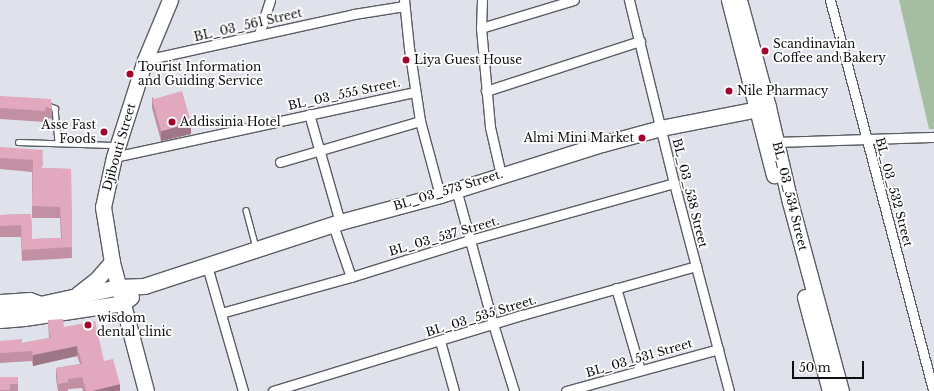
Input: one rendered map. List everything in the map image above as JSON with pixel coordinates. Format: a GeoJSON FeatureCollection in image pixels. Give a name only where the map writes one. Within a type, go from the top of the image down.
{"type":"FeatureCollection","features":[{"type":"Feature","properties":{"kind":"main road","name":"Djibouti Street"},"geometry":{"type":"LineString","coordinates":[[146,391],[109,265],[103,207],[113,151],[138,64],[164,0]]}},
{"type":"Feature","properties":{"kind":"main road","name":"Djibouti Street"},"geometry":{"type":"LineString","coordinates":[[113,151],[145,60],[170,0]]}},
{"type":"Feature","properties":{"kind":"main road","name":"BL_03_534 Street"},"geometry":{"type":"LineString","coordinates":[[729,0],[771,142],[812,302],[830,391]]}},
{"type":"Feature","properties":{"kind":"main road","name":"BL_03_534 Street"},"geometry":{"type":"LineString","coordinates":[[739,0],[762,108]]}},
{"type":"Feature","properties":{"kind":"main road","name":"BL_03_573 Street."},"geometry":{"type":"LineString","coordinates":[[144,286],[336,224],[440,195],[501,175],[661,128],[762,108]]}},
{"type":"Feature","properties":{"kind":"main road"},"geometry":{"type":"LineString","coordinates":[[74,297],[91,284],[109,265]]}},
{"type":"Feature","properties":{"kind":"main road"},"geometry":{"type":"LineString","coordinates":[[0,310],[45,303],[115,288],[144,286]]}},
{"type":"Feature","properties":{"kind":"main road"},"geometry":{"type":"LineString","coordinates":[[0,320],[24,318],[120,303],[144,286]]}},
{"type":"Feature","properties":{"kind":"main road","name":"BL_03_534 Street"},"geometry":{"type":"LineString","coordinates":[[812,302],[841,391]]}},
{"type":"Feature","properties":{"kind":"main road"},"geometry":{"type":"LineString","coordinates":[[89,308],[112,313],[126,322]]}},
{"type":"Feature","properties":{"kind":"main road","name":"Djibouti Street"},"geometry":{"type":"LineString","coordinates":[[126,322],[140,391]]}},
{"type":"Feature","properties":{"kind":"street"},"geometry":{"type":"LineString","coordinates":[[259,34],[270,0]]}},
{"type":"Feature","properties":{"kind":"street"},"geometry":{"type":"LineString","coordinates":[[482,0],[481,28],[486,91],[490,127],[501,175]]}},
{"type":"Feature","properties":{"kind":"street"},"geometry":{"type":"LineString","coordinates":[[481,28],[574,0]]}},
{"type":"Feature","properties":{"kind":"street","name":"BL_03_538 Street"},"geometry":{"type":"LineString","coordinates":[[629,0],[674,183],[729,391]]}},
{"type":"Feature","properties":{"kind":"street","name":"BL_03_532 Street"},"geometry":{"type":"LineString","coordinates":[[830,0],[933,391]]}},
{"type":"Feature","properties":{"kind":"street","name":"BL_03_561 Street"},"geometry":{"type":"LineString","coordinates":[[145,60],[404,3]]}},
{"type":"Feature","properties":{"kind":"street"},"geometry":{"type":"LineString","coordinates":[[404,3],[420,121],[440,195]]}},
{"type":"Feature","properties":{"kind":"street"},"geometry":{"type":"LineString","coordinates":[[486,91],[640,41]]}},
{"type":"Feature","properties":{"kind":"street","name":"BL_03_555 Street."},"geometry":{"type":"LineString","coordinates":[[113,151],[309,114],[415,92]]}},
{"type":"Feature","properties":{"kind":"street"},"geometry":{"type":"LineString","coordinates":[[309,114],[336,224],[351,277]]}},
{"type":"Feature","properties":{"kind":"street"},"geometry":{"type":"LineString","coordinates":[[280,162],[420,121]]}},
{"type":"Feature","properties":{"kind":"street"},"geometry":{"type":"LineString","coordinates":[[771,142],[934,137]]}},
{"type":"Feature","properties":{"kind":"street","name":"BL_03_537 Street."},"geometry":{"type":"LineString","coordinates":[[221,314],[351,277],[470,240],[674,183]]}},
{"type":"Feature","properties":{"kind":"street"},"geometry":{"type":"LineString","coordinates":[[456,189],[493,324],[514,391]]}},
{"type":"Feature","properties":{"kind":"street"},"geometry":{"type":"LineString","coordinates":[[208,266],[243,391]]}},
{"type":"Feature","properties":{"kind":"street","name":"BL_03_535 Street."},"geometry":{"type":"LineString","coordinates":[[273,391],[493,324],[696,266]]}},
{"type":"Feature","properties":{"kind":"street"},"geometry":{"type":"LineString","coordinates":[[616,288],[640,370]]}},
{"type":"Feature","properties":{"kind":"street"},"geometry":{"type":"LineString","coordinates":[[0,299],[30,297],[45,303]]}},
{"type":"Feature","properties":{"kind":"street"},"geometry":{"type":"LineString","coordinates":[[440,341],[454,391]]}},
{"type":"Feature","properties":{"kind":"street","name":"BL_03_531 Street"},"geometry":{"type":"LineString","coordinates":[[566,391],[718,349]]}},
{"type":"Feature","properties":{"kind":"lane"},"geometry":{"type":"LineString","coordinates":[[44,104],[55,108],[58,143]]}},
{"type":"Feature","properties":{"kind":"lane"},"geometry":{"type":"LineString","coordinates":[[18,142],[58,143],[113,151]]}},
{"type":"Feature","properties":{"kind":"lane"},"geometry":{"type":"LineString","coordinates":[[246,210],[256,250]]}},
{"type":"Feature","properties":{"kind":"green space"},"geometry":{"type":"Polygon","coordinates":[[[899,0],[934,0],[934,129],[929,129],[899,0]]]}},
{"type":"Feature","properties":{"kind":"building","name":"Addissinia Hotel"},"geometry":{"type":"Polygon","coordinates":[[[182,91],[191,123],[161,131],[152,100],[182,91]]]}},
{"type":"Feature","properties":{"kind":"building"},"geometry":{"type":"Polygon","coordinates":[[[0,96],[51,99],[52,108],[46,107],[45,111],[0,108],[0,96]]]}},
{"type":"Feature","properties":{"kind":"building"},"geometry":{"type":"Polygon","coordinates":[[[0,147],[43,150],[42,168],[71,169],[72,247],[22,250],[21,225],[0,226],[0,215],[31,214],[32,239],[62,238],[60,207],[32,206],[33,160],[0,158],[0,147]]]}},
{"type":"Feature","properties":{"kind":"building"},"geometry":{"type":"Polygon","coordinates":[[[63,319],[64,327],[95,321],[104,361],[113,359],[120,384],[92,391],[86,391],[82,377],[68,379],[68,382],[58,384],[56,368],[82,364],[77,346],[33,355],[32,351],[0,353],[0,341],[22,339],[22,343],[50,338],[48,320],[63,319]]]}},
{"type":"Feature","properties":{"kind":"building"},"geometry":{"type":"Polygon","coordinates":[[[0,377],[18,377],[18,384],[10,384],[10,390],[0,390],[0,377]]]}},
{"type":"Feature","properties":{"kind":"place","name":"Scandinavian Coffee and Bakery"},"geometry":{"type":"Point","coordinates":[765,51]}},
{"type":"Feature","properties":{"kind":"place","name":"Liya Guest House"},"geometry":{"type":"Point","coordinates":[406,60]}},
{"type":"Feature","properties":{"kind":"place","name":"Tourist Information and Guiding Service"},"geometry":{"type":"Point","coordinates":[130,74]}},
{"type":"Feature","properties":{"kind":"place","name":"Nile Pharmacy"},"geometry":{"type":"Point","coordinates":[729,91]}},
{"type":"Feature","properties":{"kind":"place","name":"Addissinia Hotel"},"geometry":{"type":"Point","coordinates":[172,122]}},
{"type":"Feature","properties":{"kind":"place","name":"Asse Fast Foods"},"geometry":{"type":"Point","coordinates":[104,132]}},
{"type":"Feature","properties":{"kind":"place","name":"Almi Mini Market"},"geometry":{"type":"Point","coordinates":[642,138]}},
{"type":"Feature","properties":{"kind":"place","name":"wisdom dental clinic"},"geometry":{"type":"Point","coordinates":[88,325]}}]}
